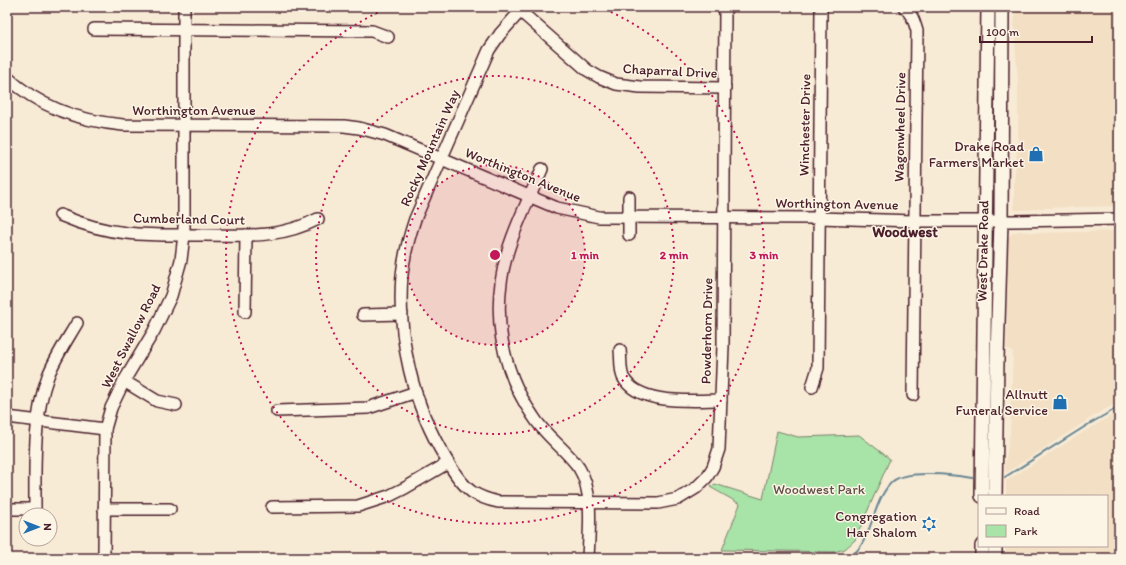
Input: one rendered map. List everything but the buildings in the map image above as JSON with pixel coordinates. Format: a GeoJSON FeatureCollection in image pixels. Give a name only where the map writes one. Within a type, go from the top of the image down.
{"type":"FeatureCollection","features":[{"type":"Feature","properties":{"kind":"main road","name":"West Drake Road"},"geometry":{"type":"LineString","coordinates":[[987,495],[985,220],[988,7]]}},
{"type":"Feature","properties":{"kind":"main road","name":"West Drake Road"},"geometry":{"type":"LineString","coordinates":[[987,495],[997,358],[1001,221],[1002,7]]}},
{"type":"Feature","properties":{"kind":"main road"},"geometry":{"type":"LineString","coordinates":[[982,547],[982,558]]}},
{"type":"Feature","properties":{"kind":"main road"},"geometry":{"type":"LineString","coordinates":[[995,547],[995,558]]}},
{"type":"Feature","properties":{"kind":"street","name":"West Swallow Road"},"geometry":{"type":"LineString","coordinates":[[104,558],[105,429],[111,408],[124,381],[154,331],[171,296],[180,260],[184,235],[184,7]]}},
{"type":"Feature","properties":{"kind":"street","name":"Powderhorn Drive"},"geometry":{"type":"LineString","coordinates":[[589,503],[658,504],[678,499],[696,488],[707,477],[718,456],[721,400],[726,7]]}},
{"type":"Feature","properties":{"kind":"street","name":"Winchester Drive"},"geometry":{"type":"LineString","coordinates":[[812,387],[818,368],[821,7]]}},
{"type":"Feature","properties":{"kind":"street","name":"Wagonwheel Drive"},"geometry":{"type":"LineString","coordinates":[[904,7],[911,14],[916,31],[913,395]]}},
{"type":"Feature","properties":{"kind":"street","name":"Chaparral Drive"},"geometry":{"type":"LineString","coordinates":[[522,9],[587,70],[609,82],[640,87],[725,88]]}},
{"type":"Feature","properties":{"kind":"street","name":"Rocky Mountain Way"},"geometry":{"type":"LineString","coordinates":[[522,9],[500,34],[489,50],[415,219],[409,236],[402,276],[402,314],[406,354],[410,374],[427,426],[455,474],[472,492],[498,502],[589,503]]}},
{"type":"Feature","properties":{"kind":"street"},"geometry":{"type":"LineString","coordinates":[[94,29],[184,31],[372,31],[388,37]]}},
{"type":"Feature","properties":{"kind":"street","name":"Worthington Avenue"},"geometry":{"type":"LineString","coordinates":[[7,77],[38,100],[62,112],[88,120],[123,125],[344,126],[359,128],[385,135],[442,158],[557,208],[599,218],[820,218],[914,221],[1119,219]]}},
{"type":"Feature","properties":{"kind":"street"},"geometry":{"type":"LineString","coordinates":[[542,169],[507,253],[499,310],[502,339],[505,358],[518,391],[543,431],[579,469],[584,479],[589,503],[588,558]]}},
{"type":"Feature","properties":{"kind":"street"},"geometry":{"type":"LineString","coordinates":[[629,235],[630,197]]}},
{"type":"Feature","properties":{"kind":"street","name":"Cumberland Court"},"geometry":{"type":"LineString","coordinates":[[60,215],[91,226],[126,233],[146,235],[273,234],[299,228],[318,219]]}},
{"type":"Feature","properties":{"kind":"street"},"geometry":{"type":"LineString","coordinates":[[245,312],[246,235]]}},
{"type":"Feature","properties":{"kind":"street"},"geometry":{"type":"LineString","coordinates":[[363,315],[402,314]]}},
{"type":"Feature","properties":{"kind":"street"},"geometry":{"type":"LineString","coordinates":[[7,509],[35,509],[35,446],[43,390],[48,376],[77,323]]}},
{"type":"Feature","properties":{"kind":"street"},"geometry":{"type":"LineString","coordinates":[[620,350],[623,376],[633,388],[643,395],[665,399],[721,400]]}},
{"type":"Feature","properties":{"kind":"street"},"geometry":{"type":"LineString","coordinates":[[124,381],[156,401],[176,405]]}},
{"type":"Feature","properties":{"kind":"street"},"geometry":{"type":"LineString","coordinates":[[277,411],[368,408],[416,392]]}},
{"type":"Feature","properties":{"kind":"street"},"geometry":{"type":"LineString","coordinates":[[7,416],[105,429]]}},
{"type":"Feature","properties":{"kind":"street"},"geometry":{"type":"LineString","coordinates":[[272,507],[358,506],[389,496],[448,463]]}},
{"type":"Feature","properties":{"kind":"street"},"geometry":{"type":"LineString","coordinates":[[104,509],[170,509]]}},
{"type":"Feature","properties":{"kind":"shaded area"},"geometry":{"type":"Polygon","coordinates":[[[1016,7],[1119,7],[1119,206],[1014,210],[1014,182],[1018,137],[1018,83],[1014,27],[1016,7]]]}},
{"type":"Feature","properties":{"kind":"shaded area"},"geometry":{"type":"Polygon","coordinates":[[[1018,231],[1037,233],[1119,231],[1119,402],[1100,412],[1006,473],[1005,465],[1010,432],[1013,352],[1007,348],[1008,238],[1013,233],[1018,231]]]}},
{"type":"Feature","properties":{"kind":"shaded area"},"geometry":{"type":"Polygon","coordinates":[[[1119,411],[1119,558],[1006,558],[1006,547],[1108,547],[1108,495],[1006,495],[1006,481],[1119,411]]]}},
{"type":"Feature","properties":{"kind":"green space","name":"Woodwest Park"},"geometry":{"type":"Polygon","coordinates":[[[777,431],[798,437],[859,435],[890,459],[855,540],[845,549],[834,552],[722,550],[740,504],[710,487],[715,484],[763,499],[777,431]]]}},
{"type":"Feature","properties":{"kind":"waterway"},"geometry":{"type":"LineString","coordinates":[[1005,477],[1089,424],[1119,407]]}},
{"type":"Feature","properties":{"kind":"waterway"},"geometry":{"type":"LineString","coordinates":[[848,558],[859,549],[884,492],[892,482],[898,478],[919,474],[973,478]]}},
{"type":"Feature","properties":{"kind":"place","name":"Drake Road Farmers Market"},"geometry":{"type":"Point","coordinates":[1036,154]}},
{"type":"Feature","properties":{"kind":"place","name":"Allnutt Funeral Service"},"geometry":{"type":"Point","coordinates":[1060,402]}},
{"type":"Feature","properties":{"kind":"place","name":"Congregation Har Shalom"},"geometry":{"type":"Point","coordinates":[929,524]}},
{"type":"Feature","properties":{"kind":"district","name":"Woodwest"},"geometry":{"type":"Point","coordinates":[905,232]}}]}
